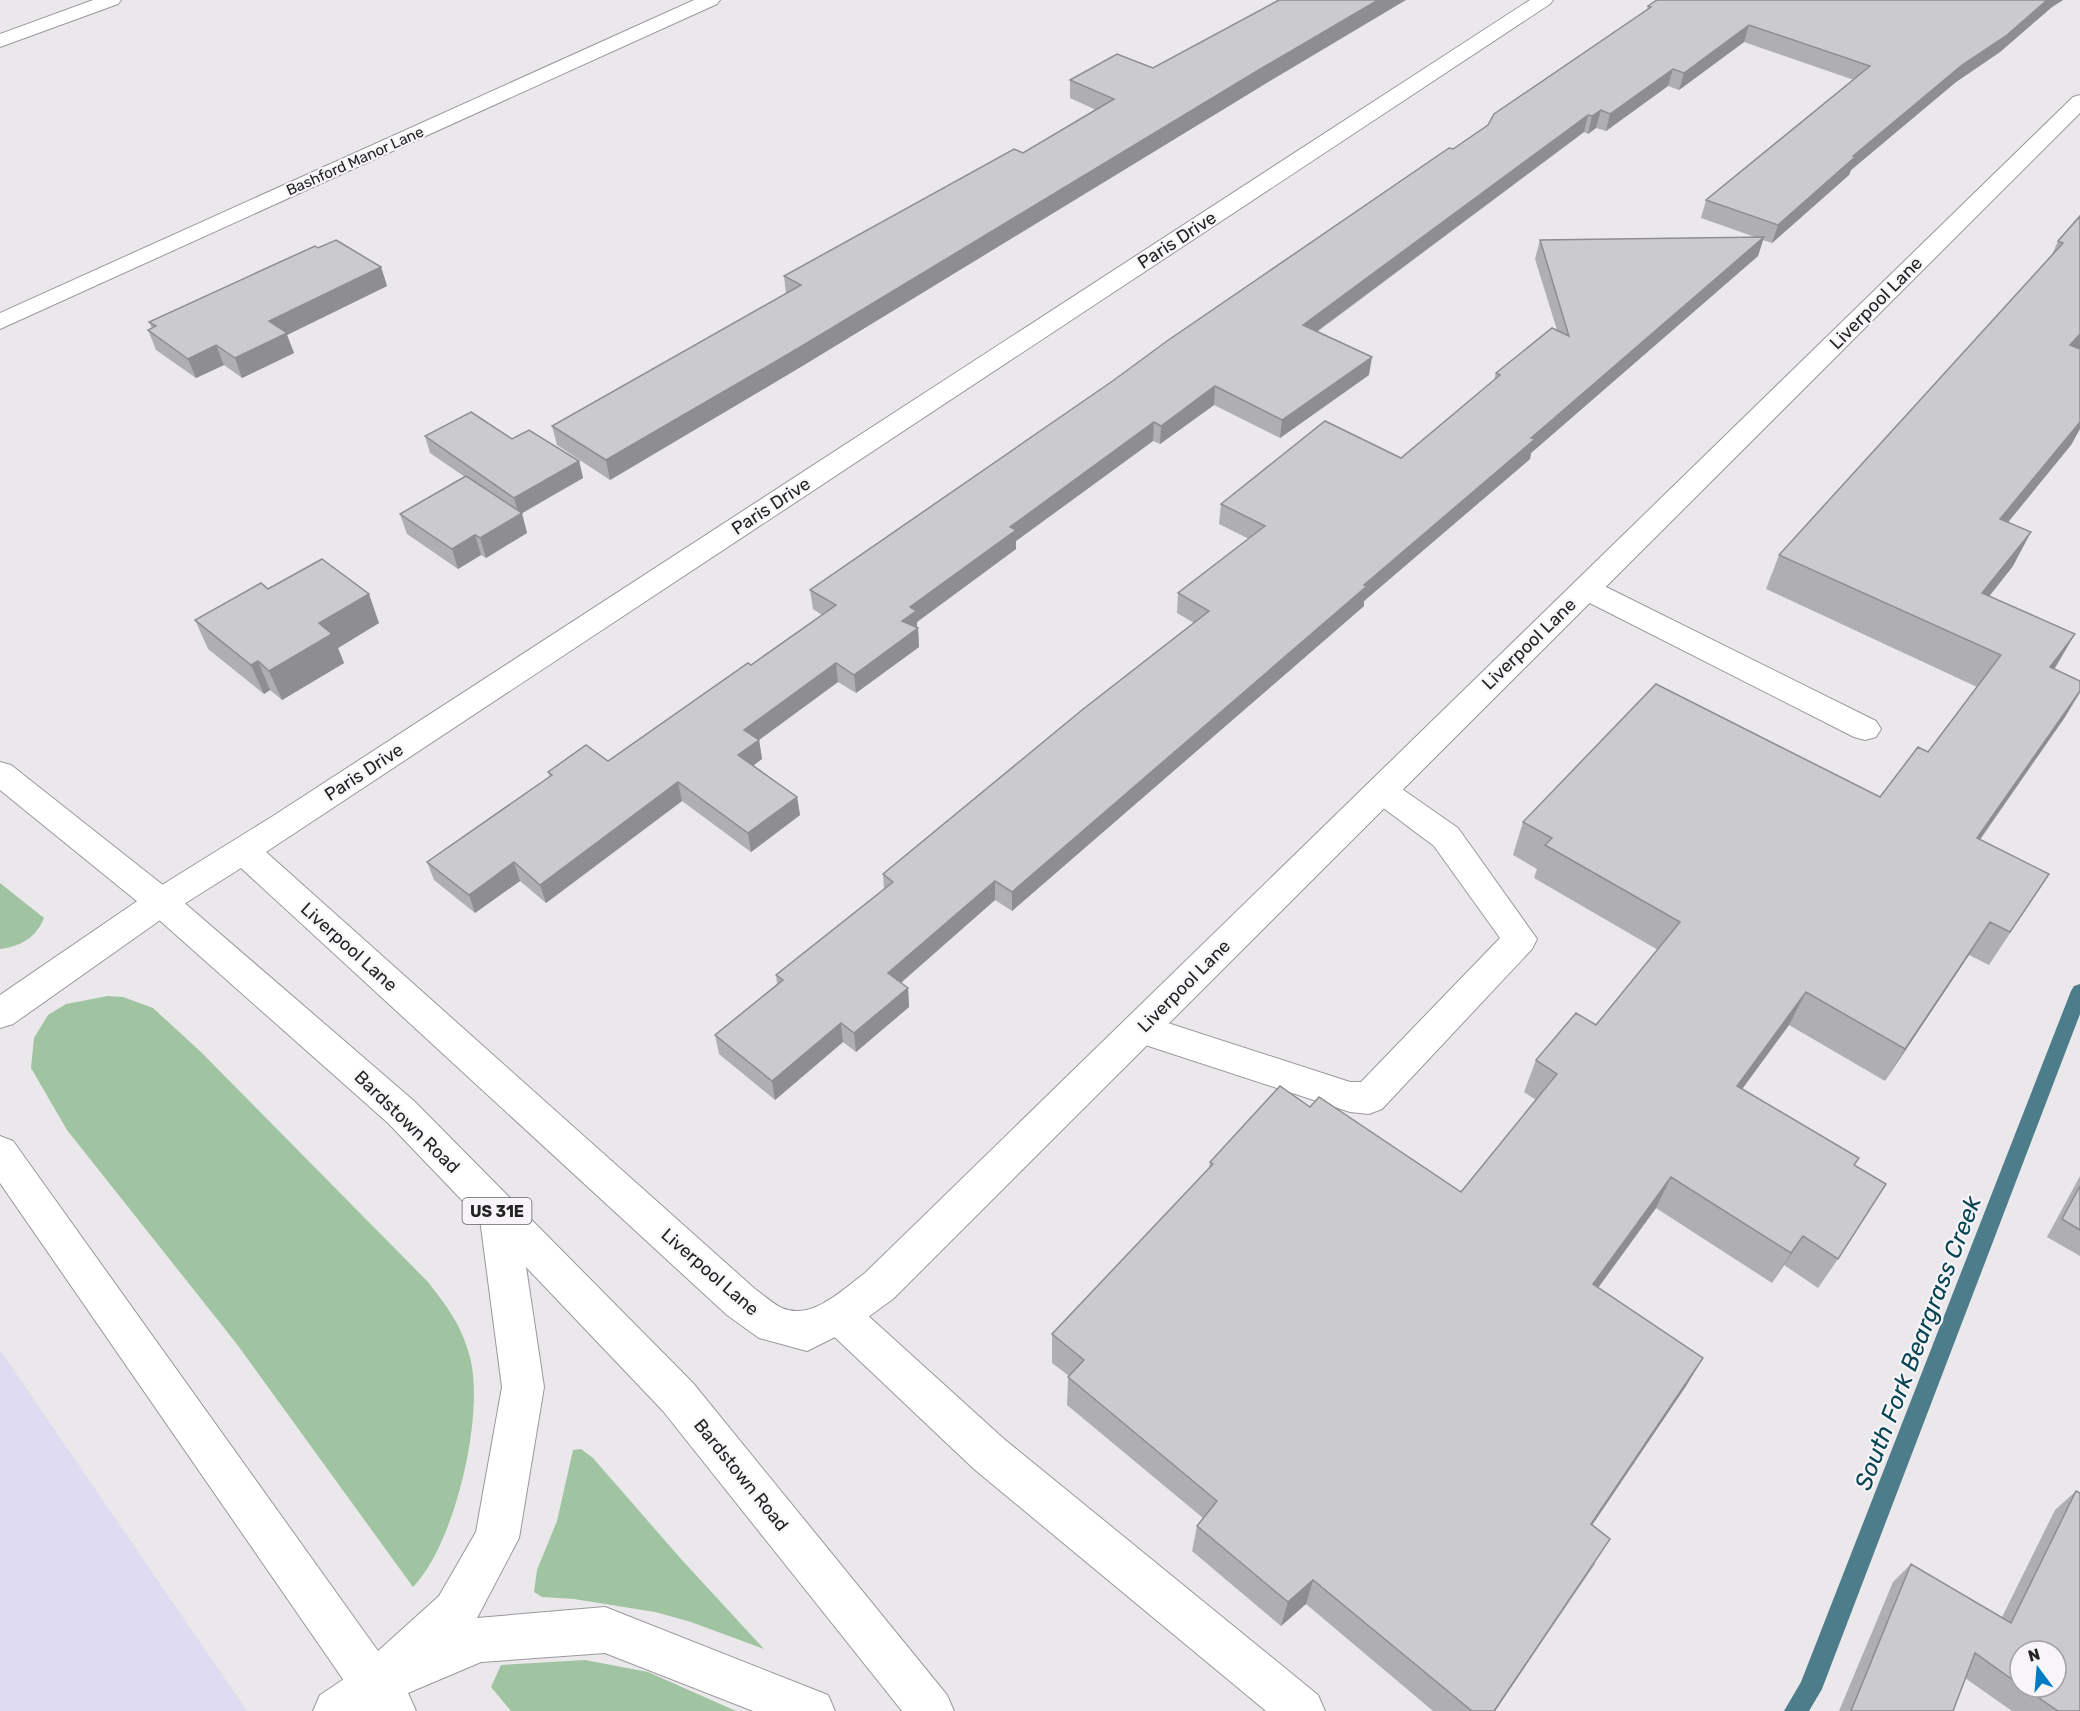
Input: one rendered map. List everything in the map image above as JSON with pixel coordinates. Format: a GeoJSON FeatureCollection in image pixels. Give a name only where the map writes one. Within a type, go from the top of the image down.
{"type":"FeatureCollection","features":[{"type":"Feature","properties":{"kind":"street"},"geometry":{"type":"LineString","coordinates":[[0,41],[111,0]]}},
{"type":"Feature","properties":{"kind":"street","name":"Bashford Manor Lane"},"geometry":{"type":"LineString","coordinates":[[0,322],[710,0]]}},
{"type":"Feature","properties":{"kind":"street","name":"Paris Drive"},"geometry":{"type":"LineString","coordinates":[[0,1014],[161,902],[243,851],[1543,0]]}},
{"type":"Feature","properties":{"kind":"street","name":"Liverpool Lane"},"geometry":{"type":"LineString","coordinates":[[243,851],[741,1302],[772,1325],[807,1332],[839,1315],[879,1286],[2080,101]]}},
{"type":"Feature","properties":{"kind":"street"},"geometry":{"type":"LineString","coordinates":[[1586,589],[1865,729]]}},
{"type":"Feature","properties":{"kind":"street","name":"Bardstown Road"},"geometry":{"type":"LineString","coordinates":[[0,773],[161,902],[401,1112],[678,1397],[931,1711]]}},
{"type":"Feature","properties":{"kind":"street"},"geometry":{"type":"LineString","coordinates":[[1140,1029],[1350,1097],[1369,1098],[1520,939],[1446,837],[1381,790]]}},
{"type":"Feature","properties":{"kind":"street"},"geometry":{"type":"LineString","coordinates":[[0,1152],[384,1698]]}},
{"type":"Feature","properties":{"kind":"street"},"geometry":{"type":"LineString","coordinates":[[384,1698],[455,1612],[497,1538],[523,1387],[498,1212]]}},
{"type":"Feature","properties":{"kind":"street"},"geometry":{"type":"LineString","coordinates":[[839,1315],[989,1454],[1302,1711]]}},
{"type":"Feature","properties":{"kind":"street"},"geometry":{"type":"LineString","coordinates":[[336,1711],[384,1698],[480,1639],[605,1630],[812,1711]]}},
{"type":"Feature","properties":{"kind":"shaded area"},"geometry":{"type":"Polygon","coordinates":[[[0,1350],[247,1711],[0,1711],[0,1350]]]}},
{"type":"Feature","properties":{"kind":"green space"},"geometry":{"type":"Polygon","coordinates":[[[0,883],[44,918],[37,931],[27,940],[15,946],[0,949],[0,883]]]}},
{"type":"Feature","properties":{"kind":"green space"},"geometry":{"type":"Polygon","coordinates":[[[108,996],[123,997],[153,1008],[201,1052],[428,1282],[448,1308],[458,1326],[470,1357],[474,1382],[470,1444],[463,1478],[442,1541],[428,1567],[413,1587],[236,1343],[67,1130],[31,1068],[34,1038],[48,1015],[66,1004],[108,996]]]}},
{"type":"Feature","properties":{"kind":"green space"},"geometry":{"type":"Polygon","coordinates":[[[581,1449],[593,1458],[681,1559],[764,1649],[691,1622],[655,1612],[574,1599],[542,1597],[534,1592],[537,1570],[557,1521],[573,1450],[581,1449]]]}},
{"type":"Feature","properties":{"kind":"green space"},"geometry":{"type":"Polygon","coordinates":[[[585,1660],[648,1672],[736,1711],[511,1711],[491,1687],[501,1665],[585,1660]]]}},
{"type":"Feature","properties":{"kind":"building"},"geometry":{"type":"Polygon","coordinates":[[[1279,0],[1378,0],[802,346],[606,460],[552,426],[801,285],[784,276],[1014,149],[1023,153],[1114,99],[1070,80],[1117,54],[1153,68],[1279,0]]]}},
{"type":"Feature","properties":{"kind":"building"},"geometry":{"type":"Polygon","coordinates":[[[1657,0],[2047,0],[2007,35],[1962,65],[1853,156],[1855,157],[1778,225],[1706,200],[1870,66],[1749,25],[1684,73],[1673,69],[1610,114],[1601,110],[1592,116],[1588,115],[1303,325],[1372,357],[1282,420],[1215,386],[1161,426],[1154,422],[1010,527],[1016,530],[910,607],[916,611],[902,621],[918,628],[854,675],[836,663],[744,730],[759,740],[738,755],[797,797],[748,833],[678,782],[540,885],[514,862],[469,895],[427,862],[552,775],[548,772],[586,745],[608,761],[748,663],[751,665],[836,605],[810,590],[1167,341],[1449,148],[1453,149],[1488,125],[1494,114],[1651,7],[1648,6],[1657,0]]]}},
{"type":"Feature","properties":{"kind":"building"},"geometry":{"type":"Polygon","coordinates":[[[2080,216],[2080,334],[2070,345],[2080,349],[2080,422],[2000,519],[2031,532],[1982,593],[2075,634],[2050,667],[2080,681],[2080,691],[1977,838],[2049,874],[2010,932],[1990,922],[1905,1049],[1806,992],[1737,1086],[1859,1158],[1854,1165],[1886,1184],[1838,1259],[1803,1236],[1791,1253],[1671,1177],[1593,1284],[1703,1358],[1591,1524],[1610,1539],[1494,1711],[1472,1711],[1313,1580],[1288,1602],[1197,1526],[1217,1501],[1068,1377],[1084,1360],[1052,1334],[1213,1164],[1210,1162],[1280,1086],[1310,1107],[1319,1097],[1461,1192],[1557,1074],[1536,1060],[1576,1013],[1596,1025],[1680,922],[1545,845],[1552,838],[1523,822],[1656,684],[1880,797],[1918,747],[1928,752],[2001,655],[1779,555],[2063,243],[2058,241],[2080,216]]]}},
{"type":"Feature","properties":{"kind":"building"},"geometry":{"type":"Polygon","coordinates":[[[1764,237],[1531,438],[1535,439],[1364,585],[1367,586],[1012,892],[995,881],[888,973],[908,988],[854,1033],[841,1023],[772,1081],[715,1035],[783,980],[776,975],[893,882],[883,874],[1082,710],[1209,611],[1178,593],[1265,526],[1221,504],[1325,421],[1401,458],[1500,375],[1496,373],[1552,328],[1569,336],[1540,240],[1764,237]]]}},
{"type":"Feature","properties":{"kind":"building"},"geometry":{"type":"Polygon","coordinates":[[[336,240],[381,267],[269,321],[287,333],[235,358],[216,345],[188,359],[148,330],[156,326],[149,322],[315,246],[318,248],[336,240]]]}},
{"type":"Feature","properties":{"kind":"building"},"geometry":{"type":"Polygon","coordinates":[[[471,412],[512,439],[529,430],[579,461],[514,498],[425,436],[471,412]]]}},
{"type":"Feature","properties":{"kind":"building"},"geometry":{"type":"Polygon","coordinates":[[[466,476],[522,513],[480,538],[475,535],[452,549],[400,514],[466,476]]]}},
{"type":"Feature","properties":{"kind":"building"},"geometry":{"type":"Polygon","coordinates":[[[322,559],[369,594],[319,623],[332,634],[269,671],[258,661],[251,665],[195,620],[261,583],[268,589],[322,559]]]}},
{"type":"Feature","properties":{"kind":"building"},"geometry":{"type":"Polygon","coordinates":[[[2080,1186],[2080,1230],[2062,1219],[2080,1186]]]}},
{"type":"Feature","properties":{"kind":"building"},"geometry":{"type":"Polygon","coordinates":[[[2076,1491],[2080,1493],[2080,1711],[2058,1711],[2040,1699],[2068,1699],[2068,1639],[2008,1639],[2008,1676],[1975,1653],[1953,1711],[1851,1711],[1911,1564],[2011,1623],[2076,1491]]]}},
{"type":"Feature","properties":{"kind":"waterway","name":"South Fork Beargrass Creek"},"geometry":{"type":"LineString","coordinates":[[1796,1711],[1810,1689],[2080,991]]}}]}
